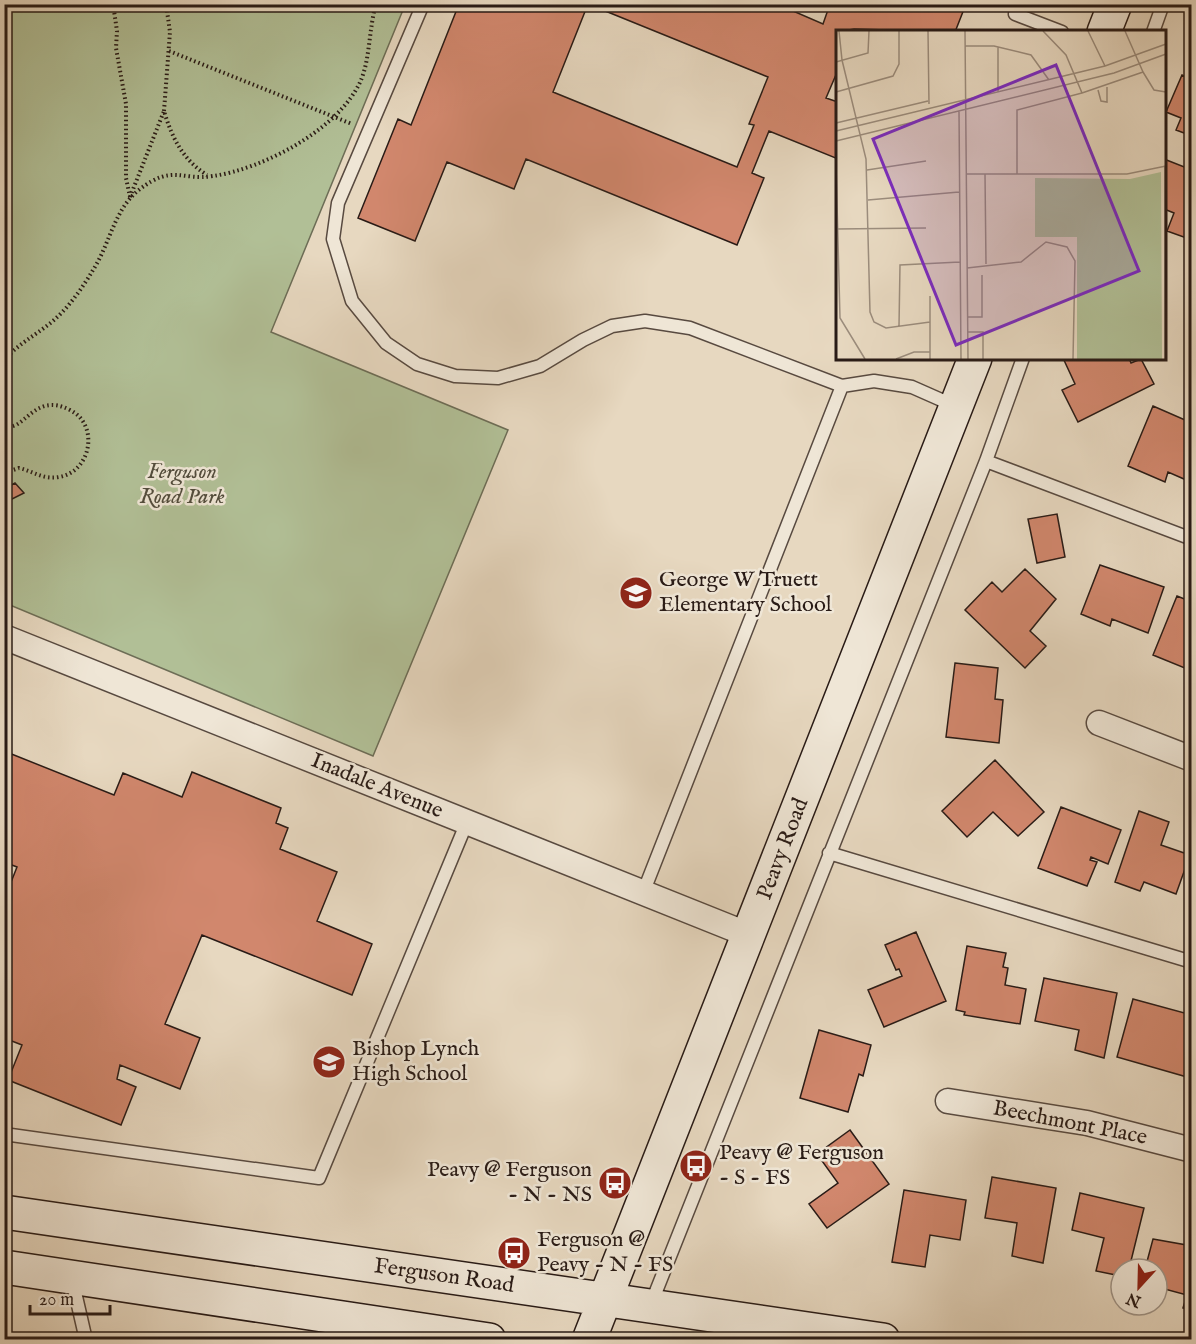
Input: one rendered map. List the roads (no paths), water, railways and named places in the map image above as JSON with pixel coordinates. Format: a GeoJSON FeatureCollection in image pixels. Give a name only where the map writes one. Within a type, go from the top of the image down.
{"type":"FeatureCollection","features":[{"type":"Feature","properties":{"kind":"main road"},"geometry":{"type":"LineString","coordinates":[[1105,30],[1115,4]]}},
{"type":"Feature","properties":{"kind":"main road","name":"Peavy Road"},"geometry":{"type":"LineString","coordinates":[[589,1340],[974,360]]}},
{"type":"Feature","properties":{"kind":"main road","name":"Ferguson Road"},"geometry":{"type":"LineString","coordinates":[[4,1212],[883,1340]]}},
{"type":"Feature","properties":{"kind":"main road"},"geometry":{"type":"LineString","coordinates":[[4,1267],[381,1332],[489,1340]]}},
{"type":"Feature","properties":{"kind":"street","name":"Inadale Avenue"},"geometry":{"type":"LineString","coordinates":[[4,637],[749,935]]}},
{"type":"Feature","properties":{"kind":"street"},"geometry":{"type":"LineString","coordinates":[[1099,723],[1191,759]]}},
{"type":"Feature","properties":{"kind":"street","name":"Beechmont Place"},"geometry":{"type":"LineString","coordinates":[[948,1101],[1087,1123],[1191,1150]]}},
{"type":"Feature","properties":{"kind":"lane"},"geometry":{"type":"LineString","coordinates":[[423,4],[338,203],[333,239],[352,301],[386,343],[417,364],[455,376],[498,378],[540,366],[583,340],[612,326],[645,321],[690,328],[842,386],[874,381],[912,387],[956,406]]}},
{"type":"Feature","properties":{"kind":"lane"},"geometry":{"type":"LineString","coordinates":[[1019,4],[1016,14],[1057,30]]}},
{"type":"Feature","properties":{"kind":"lane"},"geometry":{"type":"LineString","coordinates":[[1154,30],[1163,4]]}},
{"type":"Feature","properties":{"kind":"lane"},"geometry":{"type":"LineString","coordinates":[[650,1305],[986,460],[1022,360]]}},
{"type":"Feature","properties":{"kind":"lane"},"geometry":{"type":"LineString","coordinates":[[643,892],[842,386]]}},
{"type":"Feature","properties":{"kind":"lane"},"geometry":{"type":"LineString","coordinates":[[986,460],[1191,539]]}},
{"type":"Feature","properties":{"kind":"lane"},"geometry":{"type":"LineString","coordinates":[[4,1134],[319,1178],[468,822]]}},
{"type":"Feature","properties":{"kind":"lane"},"geometry":{"type":"LineString","coordinates":[[830,853],[1191,962]]}},
{"type":"Feature","properties":{"kind":"lane"},"geometry":{"type":"LineString","coordinates":[[72,1277],[86,1340]]}},
{"type":"Feature","properties":{"kind":"place","name":"George W Truett Elementary School"},"geometry":{"type":"Point","coordinates":[636,593]}},
{"type":"Feature","properties":{"kind":"place","name":"Bishop Lynch High School"},"geometry":{"type":"Point","coordinates":[329,1062]}},
{"type":"Feature","properties":{"kind":"place","name":"Peavy @ Ferguson - S - FS"},"geometry":{"type":"Point","coordinates":[696,1166]}},
{"type":"Feature","properties":{"kind":"place","name":"Peavy @ Ferguson - N - NS"},"geometry":{"type":"Point","coordinates":[615,1183]}},
{"type":"Feature","properties":{"kind":"place","name":"Ferguson @ Peavy - N - FS"},"geometry":{"type":"Point","coordinates":[514,1253]}},
{"type":"Feature","properties":{"kind":"park label","name":"Ferguson Road Park"},"geometry":{"type":"Point","coordinates":[182,485]}}]}
